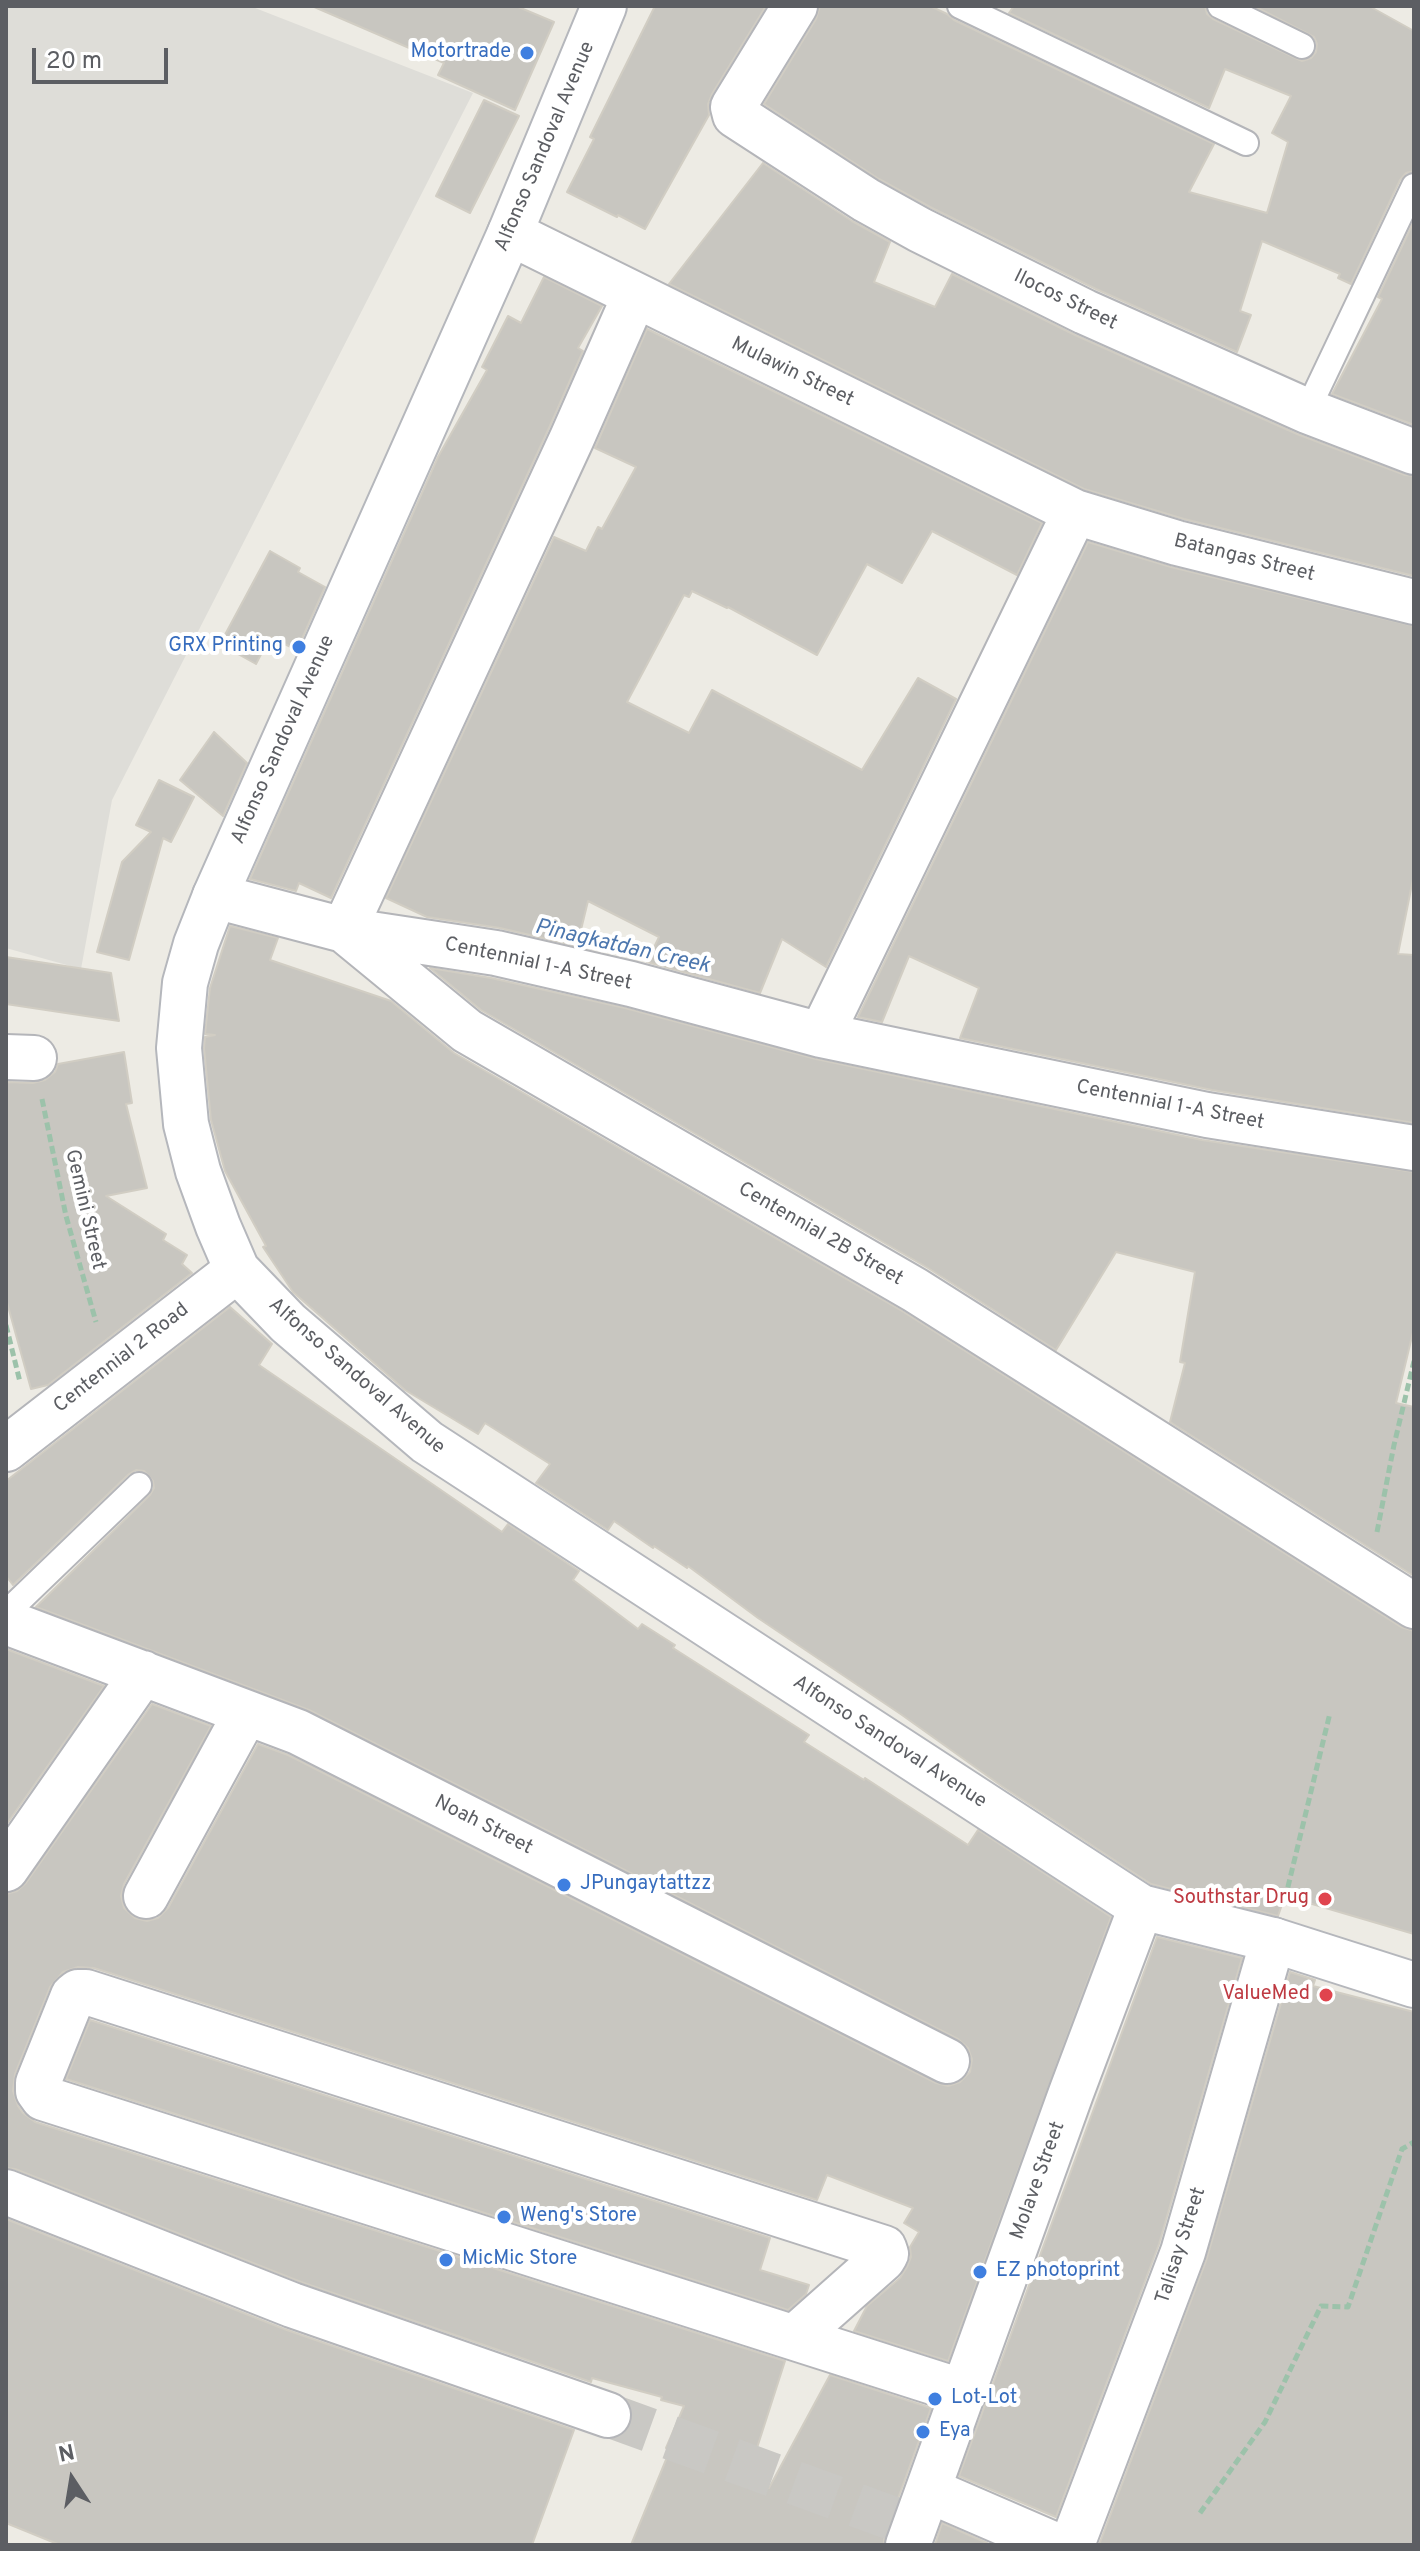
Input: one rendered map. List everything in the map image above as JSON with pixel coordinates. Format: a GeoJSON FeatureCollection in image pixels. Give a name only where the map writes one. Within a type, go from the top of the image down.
{"type":"FeatureCollection","features":[{"type":"Feature","properties":{"kind":"street","name":"Ilocos Street"},"geometry":{"type":"LineString","coordinates":[[795,6],[733,107],[735,115],[866,200],[1085,312],[1307,411],[1414,452]]}},
{"type":"Feature","properties":{"kind":"street","name":"Alfonso Sandoval Avenue"},"geometry":{"type":"LineString","coordinates":[[594,9],[510,233],[196,944],[185,983],[179,1048],[186,1124],[218,1226],[237,1270],[288,1323],[427,1442],[1141,1907],[1273,1940],[1414,1985]]}},
{"type":"Feature","properties":{"kind":"street","name":"Mulawin Street"},"geometry":{"type":"LineString","coordinates":[[510,233],[1075,512]]}},
{"type":"Feature","properties":{"kind":"street"},"geometry":{"type":"LineString","coordinates":[[344,930],[635,295]]}},
{"type":"Feature","properties":{"kind":"street"},"geometry":{"type":"LineString","coordinates":[[821,1035],[1075,512]]}},
{"type":"Feature","properties":{"kind":"street","name":"Batangas Street"},"geometry":{"type":"LineString","coordinates":[[1075,512],[1177,543],[1414,602]]}},
{"type":"Feature","properties":{"kind":"street","name":"Centennial 2B Street"},"geometry":{"type":"LineString","coordinates":[[215,896],[344,930],[467,1031],[915,1290],[1414,1606]]}},
{"type":"Feature","properties":{"kind":"street","name":"Centennial 1-A Street"},"geometry":{"type":"LineString","coordinates":[[344,930],[496,953],[631,984],[821,1035],[1207,1115],[1414,1148]]}},
{"type":"Feature","properties":{"kind":"street","name":"Centennial 2 Road"},"geometry":{"type":"LineString","coordinates":[[6,1449],[237,1270]]}},
{"type":"Feature","properties":{"kind":"street","name":"Noah Street"},"geometry":{"type":"LineString","coordinates":[[6,1622],[298,1732],[947,2061]]}},
{"type":"Feature","properties":{"kind":"street"},"geometry":{"type":"LineString","coordinates":[[6,1869],[143,1673]]}},
{"type":"Feature","properties":{"kind":"street"},"geometry":{"type":"LineString","coordinates":[[146,1896],[246,1713]]}},
{"type":"Feature","properties":{"kind":"street","name":"Molave Street"},"geometry":{"type":"LineString","coordinates":[[914,2521],[1141,1907]]}},
{"type":"Feature","properties":{"kind":"street","name":"Talisay Street"},"geometry":{"type":"LineString","coordinates":[[1072,2545],[1183,2252],[1273,1940]]}},
{"type":"Feature","properties":{"kind":"street"},"geometry":{"type":"LineString","coordinates":[[795,2337],[883,2259],[886,2254],[884,2248],[86,1992],[73,1996],[38,2083],[38,2091],[43,2098],[964,2392]]}},
{"type":"Feature","properties":{"kind":"street"},"geometry":{"type":"LineString","coordinates":[[6,2192],[292,2305],[608,2415]]}},
{"type":"Feature","properties":{"kind":"street"},"geometry":{"type":"LineString","coordinates":[[914,2521],[1055,2545]]}},
{"type":"Feature","properties":{"kind":"lane"},"geometry":{"type":"LineString","coordinates":[[960,6],[1246,143]]}},
{"type":"Feature","properties":{"kind":"lane"},"geometry":{"type":"LineString","coordinates":[[1220,6],[1302,46]]}},
{"type":"Feature","properties":{"kind":"lane"},"geometry":{"type":"LineString","coordinates":[[1307,411],[1414,186]]}},
{"type":"Feature","properties":{"kind":"lane"},"geometry":{"type":"LineString","coordinates":[[6,1613],[139,1485]]}},
{"type":"Feature","properties":{"kind":"path","name":"Gemini Street"},"geometry":{"type":"LineString","coordinates":[[20,1058],[110,1367]]}},
{"type":"Feature","properties":{"kind":"path"},"geometry":{"type":"LineString","coordinates":[[1368,1579],[1414,1361]]}},
{"type":"Feature","properties":{"kind":"path"},"geometry":{"type":"LineString","coordinates":[[1273,1940],[1296,1862],[1330,1713]]}},
{"type":"Feature","properties":{"kind":"path"},"geometry":{"type":"LineString","coordinates":[[1200,2513],[1265,2422],[1321,2306],[1348,2307],[1402,2149],[1414,2142]]}},
{"type":"Feature","properties":{"kind":"shaded area"},"geometry":{"type":"Polygon","coordinates":[[[6,6],[250,6],[473,93],[112,800],[81,969],[6,948],[6,6]]]}},
{"type":"Feature","properties":{"kind":"building"},"geometry":{"type":"Polygon","coordinates":[[[312,6],[516,6],[554,22],[515,110],[438,75],[444,63],[312,6]]]}},
{"type":"Feature","properties":{"kind":"building"},"geometry":{"type":"Polygon","coordinates":[[[655,6],[766,6],[712,94],[708,104],[709,115],[645,229],[567,192],[594,139],[590,137],[655,6]]]}},
{"type":"Feature","properties":{"kind":"building"},"geometry":{"type":"Polygon","coordinates":[[[820,6],[930,6],[1214,144],[1189,192],[1267,213],[1288,142],[1272,133],[1291,96],[1225,69],[1209,108],[1009,13],[1014,6],[1205,6],[1207,14],[1213,19],[1302,61],[1316,52],[1314,37],[1254,6],[1369,6],[1414,31],[1414,171],[1406,173],[1400,180],[1351,284],[1338,278],[1340,274],[1262,241],[1240,311],[1251,315],[1237,352],[1096,289],[932,208],[879,179],[764,104],[816,19],[820,6]]]}},
{"type":"Feature","properties":{"kind":"building"},"geometry":{"type":"Polygon","coordinates":[[[484,100],[519,116],[470,213],[436,196],[484,100]]]}},
{"type":"Feature","properties":{"kind":"building"},"geometry":{"type":"Polygon","coordinates":[[[763,163],[890,242],[874,282],[935,307],[952,274],[1075,335],[1297,434],[1414,476],[1414,576],[1184,519],[1084,489],[669,284],[763,163]]]}},
{"type":"Feature","properties":{"kind":"building"},"geometry":{"type":"Polygon","coordinates":[[[1414,221],[1414,425],[1332,394],[1382,299],[1378,297],[1414,221]]]}},
{"type":"Feature","properties":{"kind":"building"},"geometry":{"type":"Polygon","coordinates":[[[544,277],[602,306],[578,348],[583,351],[549,428],[331,898],[299,883],[296,891],[250,879],[438,457],[487,370],[482,367],[508,316],[521,323],[544,277]]]}},
{"type":"Feature","properties":{"kind":"building"},"geometry":{"type":"Polygon","coordinates":[[[647,329],[1042,523],[1017,575],[932,531],[902,583],[867,564],[817,655],[728,607],[692,591],[689,597],[684,595],[627,702],[689,733],[712,690],[862,770],[918,678],[956,699],[826,967],[782,939],[760,993],[647,962],[659,937],[588,901],[577,946],[500,928],[427,917],[386,898],[554,537],[586,551],[598,527],[602,529],[636,467],[595,448],[647,329]]]}},
{"type":"Feature","properties":{"kind":"building"},"geometry":{"type":"Polygon","coordinates":[[[1088,542],[1171,567],[1414,626],[1414,874],[1398,954],[1414,955],[1414,1123],[1212,1090],[960,1038],[979,988],[909,956],[882,1022],[858,1017],[1088,542]]]}},
{"type":"Feature","properties":{"kind":"building"},"geometry":{"type":"Polygon","coordinates":[[[270,551],[325,587],[297,650],[270,637],[256,664],[220,644],[270,551]]]}},
{"type":"Feature","properties":{"kind":"building"},"geometry":{"type":"Polygon","coordinates":[[[214,732],[247,763],[223,816],[180,780],[214,732]]]}},
{"type":"Feature","properties":{"kind":"building"},"geometry":{"type":"Polygon","coordinates":[[[159,780],[194,797],[171,842],[163,838],[129,960],[97,952],[122,862],[151,832],[136,825],[159,780]]]}},
{"type":"Feature","properties":{"kind":"building"},"geometry":{"type":"Polygon","coordinates":[[[230,926],[278,938],[270,960],[391,1001],[454,1053],[902,1311],[1401,1627],[1414,1631],[1414,1934],[1285,1896],[1278,1916],[1151,1884],[1003,1787],[688,1566],[653,1548],[614,1521],[608,1530],[536,1483],[550,1464],[485,1423],[478,1434],[405,1390],[293,1292],[263,1247],[266,1246],[225,1171],[211,1120],[204,1048],[205,1037],[215,1035],[205,1034],[210,988],[230,926]]]}},
{"type":"Feature","properties":{"kind":"building"},"geometry":{"type":"Polygon","coordinates":[[[6,957],[111,973],[119,1021],[6,1004],[6,957]]]}},
{"type":"Feature","properties":{"kind":"building"},"geometry":{"type":"Polygon","coordinates":[[[430,968],[491,978],[625,1008],[816,1059],[1202,1140],[1414,1172],[1414,1328],[1396,1403],[1414,1407],[1414,1576],[1170,1422],[1185,1363],[1180,1362],[1195,1272],[1116,1252],[1056,1350],[928,1268],[481,1010],[430,968]]]}},
{"type":"Feature","properties":{"kind":"building"},"geometry":{"type":"Polygon","coordinates":[[[124,1052],[132,1103],[126,1104],[147,1188],[106,1196],[166,1234],[163,1240],[187,1255],[182,1264],[192,1273],[48,1385],[31,1389],[6,1299],[6,1082],[45,1080],[55,1072],[58,1064],[124,1052]]]}},
{"type":"Feature","properties":{"kind":"building"},"geometry":{"type":"Polygon","coordinates":[[[230,1307],[272,1344],[259,1365],[502,1532],[508,1524],[579,1571],[573,1580],[638,1629],[642,1624],[675,1645],[673,1648],[809,1735],[804,1742],[968,1845],[978,1830],[1111,1917],[948,2361],[854,2331],[867,2306],[900,2278],[907,2267],[911,2257],[910,2247],[919,2232],[904,2223],[913,2208],[827,2175],[817,2200],[94,1968],[78,1967],[63,1972],[50,1987],[15,2074],[13,2091],[18,2106],[35,2122],[785,2361],[747,2479],[769,2488],[830,2375],[931,2408],[884,2537],[884,2545],[631,2545],[670,2450],[666,2448],[684,2406],[592,2378],[591,2382],[301,2282],[6,2168],[6,1894],[17,1891],[26,1883],[152,1704],[211,1726],[124,1884],[121,1896],[124,1908],[135,1918],[147,1921],[158,1918],[168,1908],[258,1744],[288,1755],[936,2083],[948,2086],[960,2082],[970,2072],[972,2059],[968,2048],[958,2039],[309,1710],[36,1607],[150,1495],[154,1488],[153,1481],[144,1471],[136,1470],[129,1474],[13,1585],[6,1576],[6,1481],[230,1307]]]}},
{"type":"Feature","properties":{"kind":"building"},"geometry":{"type":"Polygon","coordinates":[[[6,1649],[104,1686],[6,1825],[6,1649]]]}},
{"type":"Feature","properties":{"kind":"building"},"geometry":{"type":"Polygon","coordinates":[[[1157,1937],[1242,1958],[1159,2244],[1056,2517],[959,2476],[1157,1937]]]}},
{"type":"Feature","properties":{"kind":"building"},"geometry":{"type":"Polygon","coordinates":[[[1290,1972],[1315,1980],[1313,1986],[1414,2012],[1414,2545],[1099,2545],[1206,2261],[1290,1972]]]}},
{"type":"Feature","properties":{"kind":"building"},"geometry":{"type":"Polygon","coordinates":[[[90,2020],[770,2238],[760,2270],[809,2285],[806,2294],[788,2310],[66,2079],[90,2020]]]}},
{"type":"Feature","properties":{"kind":"building"},"geometry":{"type":"Polygon","coordinates":[[[6,2219],[284,2329],[574,2430],[532,2545],[60,2545],[6,2523],[6,2219]]]}},
{"type":"Feature","properties":{"kind":"building"},"geometry":{"type":"Polygon","coordinates":[[[942,2523],[987,2543],[935,2545],[942,2523]]]}},
{"type":"Feature","properties":{"kind":"tunnel"},"geometry":{"type":"LineString","coordinates":[[608,2415],[900,2521]]}},
{"type":"Feature","properties":{"kind":"place","name":"Motortrade"},"geometry":{"type":"Point","coordinates":[527,53]}},
{"type":"Feature","properties":{"kind":"place","name":"GRX Printing"},"geometry":{"type":"Point","coordinates":[299,647]}},
{"type":"Feature","properties":{"kind":"place","name":"JPungaytattzz"},"geometry":{"type":"Point","coordinates":[564,1885]}},
{"type":"Feature","properties":{"kind":"place","name":"Southstar Drug"},"geometry":{"type":"Point","coordinates":[1325,1899]}},
{"type":"Feature","properties":{"kind":"place","name":"ValueMed"},"geometry":{"type":"Point","coordinates":[1326,1995]}},
{"type":"Feature","properties":{"kind":"place","name":"Weng's Store"},"geometry":{"type":"Point","coordinates":[504,2217]}},
{"type":"Feature","properties":{"kind":"place","name":"MicMic Store"},"geometry":{"type":"Point","coordinates":[446,2260]}},
{"type":"Feature","properties":{"kind":"place","name":"EZ photoprint"},"geometry":{"type":"Point","coordinates":[980,2272]}},
{"type":"Feature","properties":{"kind":"place","name":"Lot-Lot"},"geometry":{"type":"Point","coordinates":[935,2399]}},
{"type":"Feature","properties":{"kind":"place","name":"Eya"},"geometry":{"type":"Point","coordinates":[923,2432]}},
{"type":"Feature","properties":{"kind":"water label","name":"Pinagkatdan Creek"},"geometry":{"type":"Point","coordinates":[622,948]}}]}
